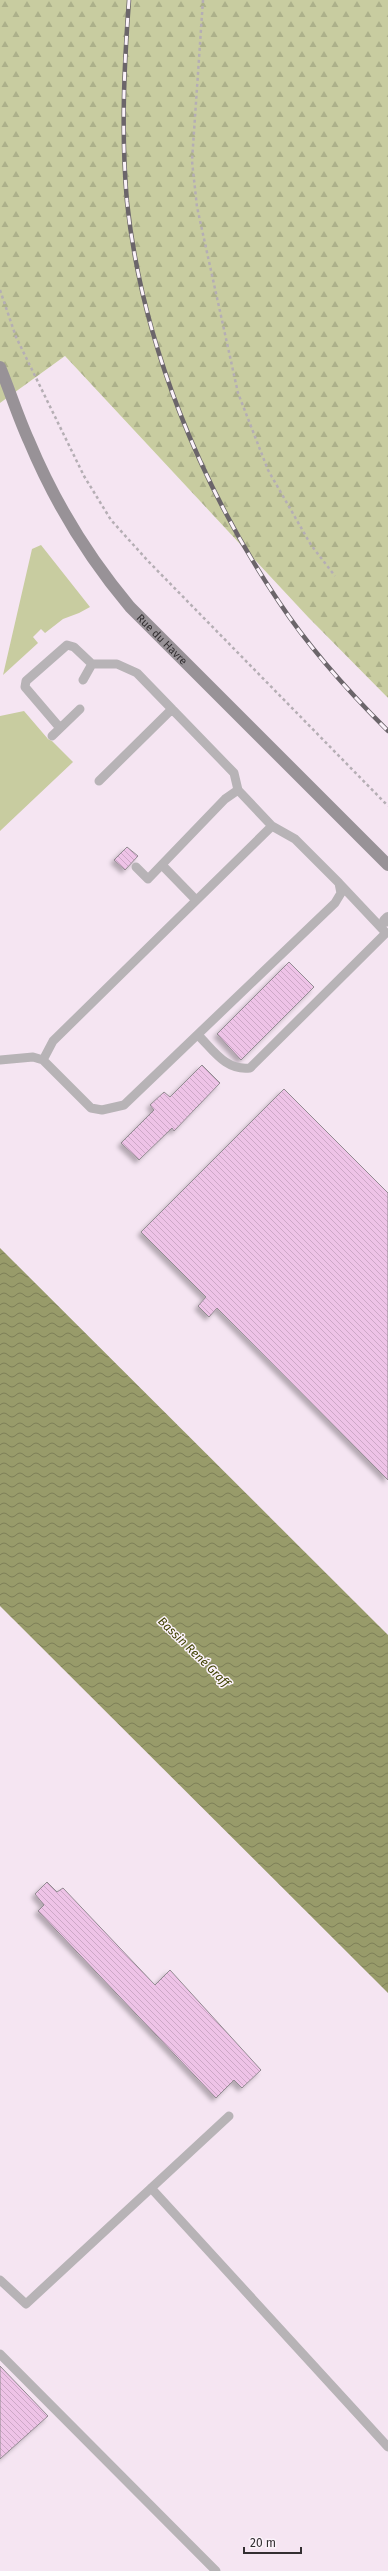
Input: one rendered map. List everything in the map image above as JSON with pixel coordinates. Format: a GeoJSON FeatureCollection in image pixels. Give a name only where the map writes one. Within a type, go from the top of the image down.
{"type":"FeatureCollection","features":[{"type":"Feature","properties":{"kind":"main road","name":"Rue du Havre"},"geometry":{"type":"LineString","coordinates":[[0,367],[29,441],[50,485],[69,521],[106,578],[130,607],[388,865]]}},
{"type":"Feature","properties":{"kind":"lane"},"geometry":{"type":"LineString","coordinates":[[60,728],[25,687],[26,681],[67,645],[74,647],[92,664],[117,664],[137,673],[234,774],[238,790],[272,826],[294,839],[339,882],[385,922],[386,933],[250,1068],[239,1069],[230,1066],[198,1035]]}},
{"type":"Feature","properties":{"kind":"lane"},"geometry":{"type":"LineString","coordinates":[[83,680],[92,664]]}},
{"type":"Feature","properties":{"kind":"lane"},"geometry":{"type":"LineString","coordinates":[[52,736],[80,709]]}},
{"type":"Feature","properties":{"kind":"lane"},"geometry":{"type":"LineString","coordinates":[[99,781],[172,709]]}},
{"type":"Feature","properties":{"kind":"lane"},"geometry":{"type":"LineString","coordinates":[[136,867],[148,878],[225,799],[238,790]]}},
{"type":"Feature","properties":{"kind":"lane"},"geometry":{"type":"LineString","coordinates":[[43,1060],[53,1041],[272,826]]}},
{"type":"Feature","properties":{"kind":"lane"},"geometry":{"type":"LineString","coordinates":[[162,865],[196,900]]}},
{"type":"Feature","properties":{"kind":"lane"},"geometry":{"type":"LineString","coordinates":[[0,1060],[33,1057],[43,1060],[91,1108],[102,1110],[115,1109],[124,1105],[335,903],[341,893],[339,882]]}},
{"type":"Feature","properties":{"kind":"lane"},"geometry":{"type":"LineString","coordinates":[[0,2280],[26,2304],[229,2116]]}},
{"type":"Feature","properties":{"kind":"lane"},"geometry":{"type":"LineString","coordinates":[[151,2188],[388,2447]]}},
{"type":"Feature","properties":{"kind":"lane"},"geometry":{"type":"LineString","coordinates":[[0,2354],[216,2571]]}},
{"type":"Feature","properties":{"kind":"path"},"geometry":{"type":"LineString","coordinates":[[203,0],[192,161],[197,207],[238,393],[268,470],[311,545],[335,576]]}},
{"type":"Feature","properties":{"kind":"path"},"geometry":{"type":"LineString","coordinates":[[0,290],[16,337],[56,421],[84,476],[111,520],[148,561],[388,806]]}},
{"type":"Feature","properties":{"kind":"shaded area"},"geometry":{"type":"Polygon","coordinates":[[[65,356],[308,617],[388,698],[388,2571],[0,2571],[0,403],[65,356]]]}},
{"type":"Feature","properties":{"kind":"green space"},"geometry":{"type":"Polygon","coordinates":[[[0,0],[388,0],[388,698],[308,617],[65,356],[0,403],[0,0]]]}},
{"type":"Feature","properties":{"kind":"green space"},"geometry":{"type":"Polygon","coordinates":[[[41,545],[90,607],[63,619],[45,633],[41,629],[33,637],[38,643],[3,675],[32,549],[41,545]]]}},
{"type":"Feature","properties":{"kind":"green space"},"geometry":{"type":"Polygon","coordinates":[[[24,711],[48,739],[52,741],[73,762],[0,831],[0,716],[24,711]]]}},
{"type":"Feature","properties":{"kind":"water","name":"Bassin René Graff"},"geometry":{"type":"Polygon","coordinates":[[[0,1248],[388,1635],[388,1993],[0,1606],[0,1248]]]}},
{"type":"Feature","properties":{"kind":"building"},"geometry":{"type":"Polygon","coordinates":[[[127,847],[138,856],[125,870],[114,860],[127,847]]]}},
{"type":"Feature","properties":{"kind":"building"},"geometry":{"type":"Polygon","coordinates":[[[289,962],[314,987],[241,1060],[217,1034],[289,962]]]}},
{"type":"Feature","properties":{"kind":"building"},"geometry":{"type":"Polygon","coordinates":[[[202,1065],[220,1083],[174,1131],[172,1128],[139,1160],[121,1143],[154,1110],[150,1105],[164,1092],[170,1097],[202,1065]]]}},
{"type":"Feature","properties":{"kind":"building"},"geometry":{"type":"Polygon","coordinates":[[[284,1089],[388,1193],[388,1480],[217,1308],[209,1317],[198,1306],[206,1297],[141,1232],[284,1089]]]}},
{"type":"Feature","properties":{"kind":"building"},"geometry":{"type":"Polygon","coordinates":[[[47,1882],[57,1892],[63,1888],[155,1985],[170,1970],[261,2070],[242,2088],[234,2080],[216,2098],[38,1911],[44,1905],[35,1894],[47,1882]]]}},
{"type":"Feature","properties":{"kind":"building"},"geometry":{"type":"Polygon","coordinates":[[[0,2366],[48,2416],[0,2459],[0,2366]]]}},
{"type":"Feature","properties":{"kind":"railway"},"geometry":{"type":"LineString","coordinates":[[129,0],[124,101],[124,151],[127,202],[135,255],[146,307],[161,359],[179,411],[200,461],[224,510],[250,557],[279,602],[303,636],[330,669],[358,701],[388,731]]}}]}
